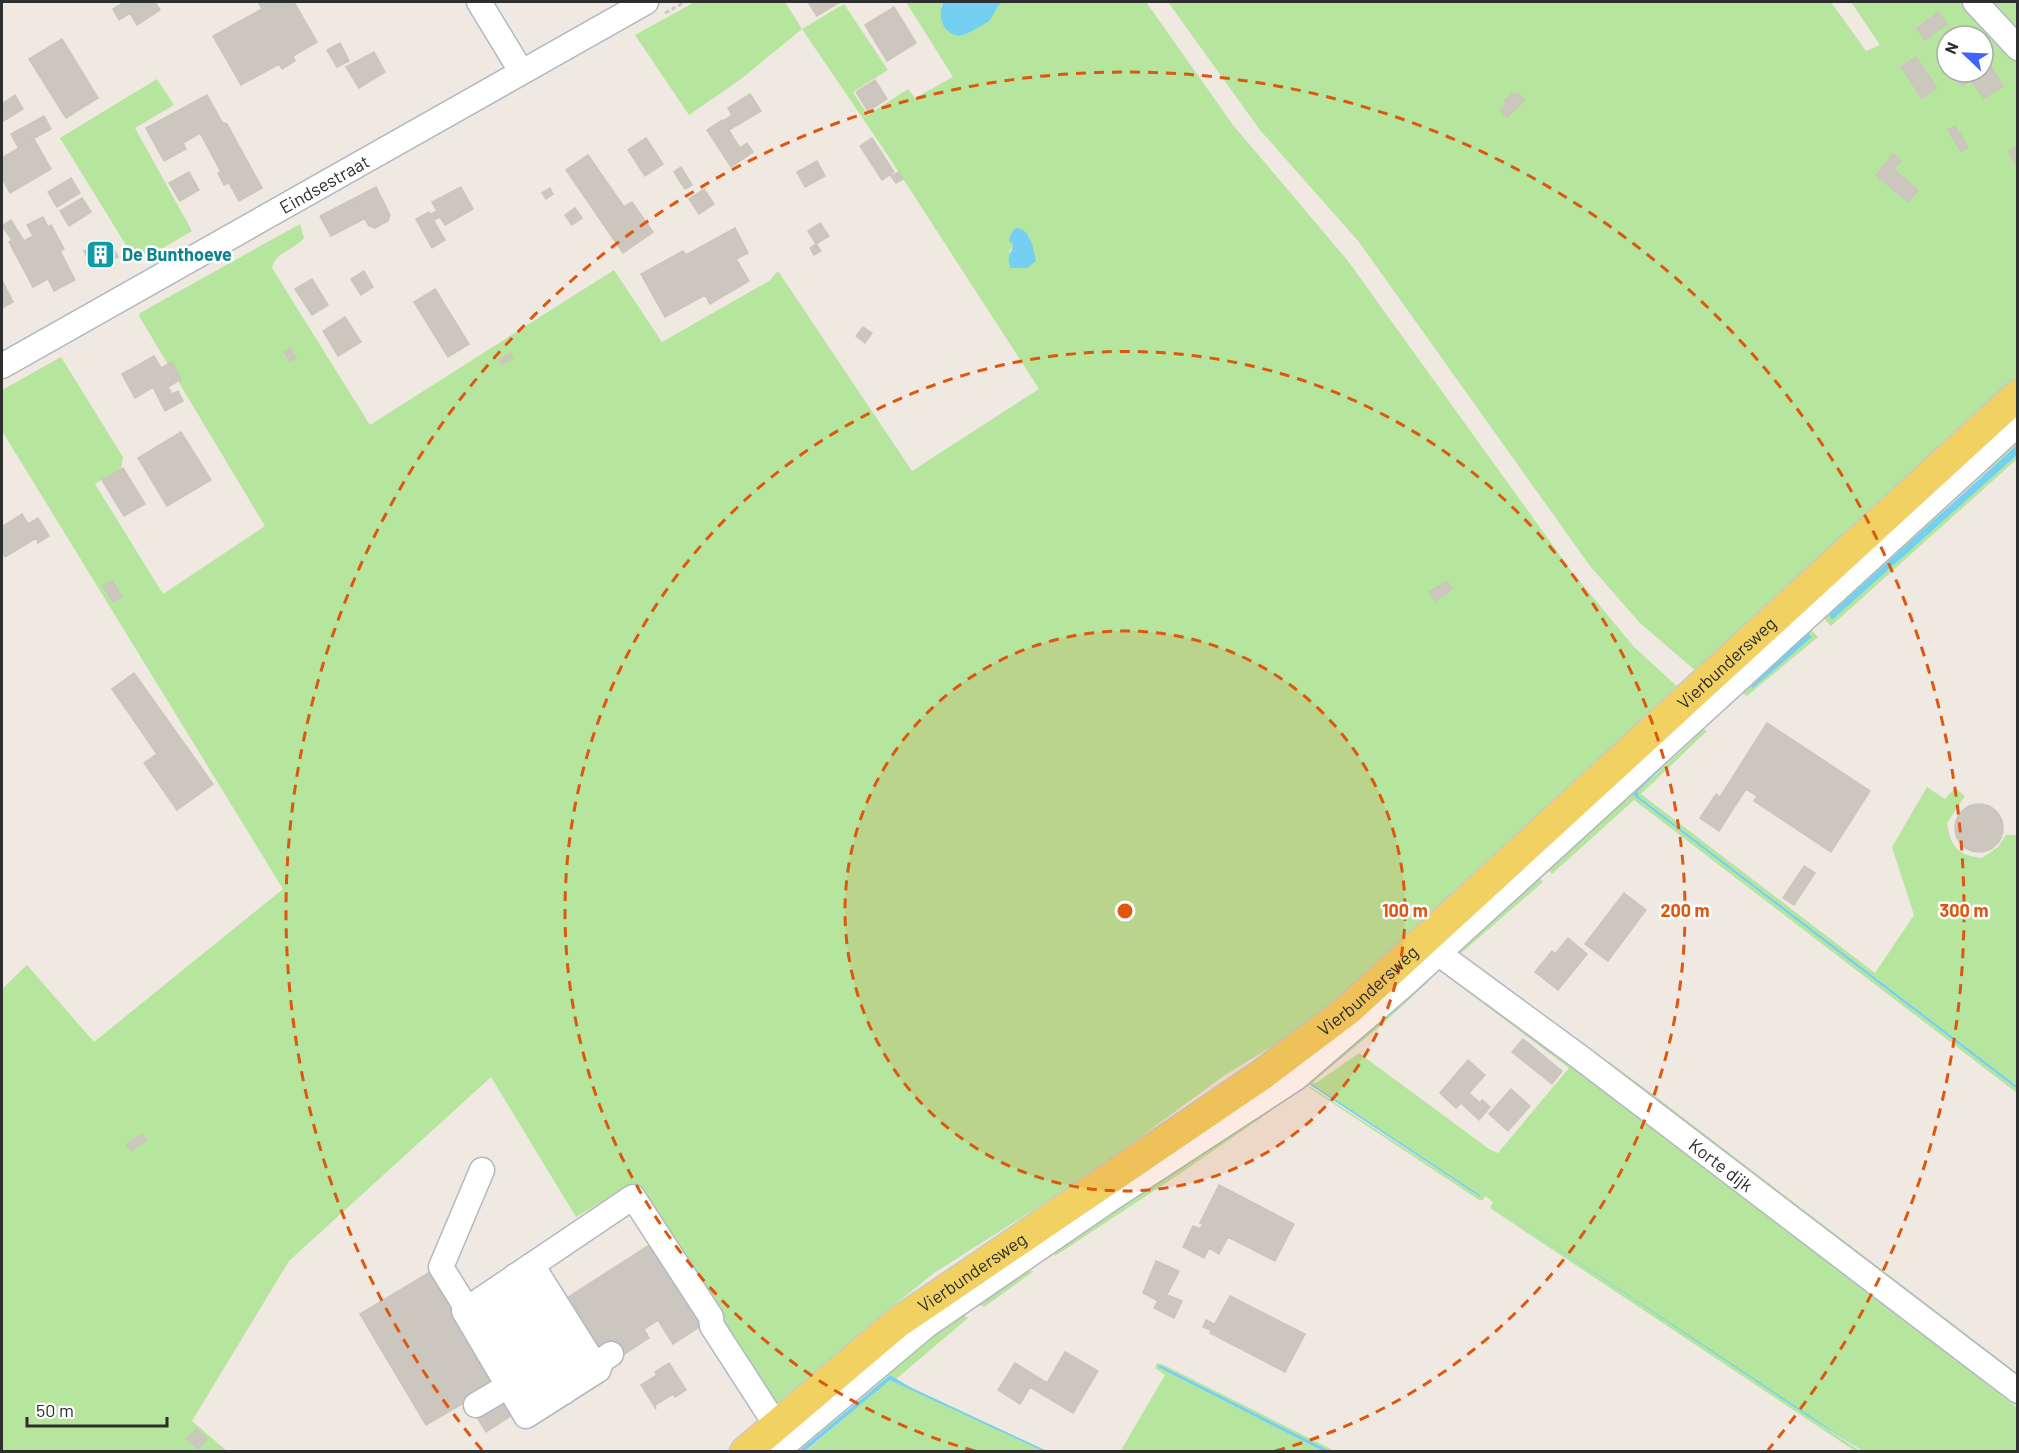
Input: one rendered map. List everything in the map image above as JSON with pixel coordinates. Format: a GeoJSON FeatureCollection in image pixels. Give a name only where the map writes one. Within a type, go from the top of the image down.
{"type":"FeatureCollection","features":[{"type":"Feature","properties":{"kind":"main road","name":"Vierbundersweg"},"geometry":{"type":"LineString","coordinates":[[745,1452],[776,1438],[897,1323],[1263,1074],[1431,946],[2018,395]]}},
{"type":"Feature","properties":{"kind":"street"},"geometry":{"type":"LineString","coordinates":[[479,2],[522,71]]}},
{"type":"Feature","properties":{"kind":"street","name":"Eindsestraat"},"geometry":{"type":"LineString","coordinates":[[2,366],[646,2]]}},
{"type":"Feature","properties":{"kind":"street"},"geometry":{"type":"LineString","coordinates":[[1976,2],[2018,48]]}},
{"type":"Feature","properties":{"kind":"street","name":"Vierbundersweg"},"geometry":{"type":"LineString","coordinates":[[1431,946],[2018,424]]}},
{"type":"Feature","properties":{"kind":"street","name":"Korte dijk"},"geometry":{"type":"LineString","coordinates":[[1431,946],[2018,1391]]}},
{"type":"Feature","properties":{"kind":"street"},"geometry":{"type":"LineString","coordinates":[[482,1170],[441,1267],[499,1287],[580,1380]]}},
{"type":"Feature","properties":{"kind":"street"},"geometry":{"type":"LineString","coordinates":[[580,1380],[526,1416],[464,1311],[633,1197],[711,1317],[712,1326],[776,1438]]}},
{"type":"Feature","properties":{"kind":"street"},"geometry":{"type":"LineString","coordinates":[[499,1287],[580,1380]]}},
{"type":"Feature","properties":{"kind":"street"},"geometry":{"type":"LineString","coordinates":[[476,1405],[508,1386]]}},
{"type":"Feature","properties":{"kind":"green space"},"geometry":{"type":"Polygon","coordinates":[[[695,2],[785,2],[802,29],[741,79],[689,115],[635,35],[695,2]]]}},
{"type":"Feature","properties":{"kind":"green space"},"geometry":{"type":"Polygon","coordinates":[[[906,2],[944,2],[941,6],[942,22],[980,25],[989,21],[1003,2],[1146,2],[1233,125],[1348,261],[1572,572],[1634,647],[1680,689],[1352,985],[1291,1035],[1225,1075],[1090,1174],[934,1273],[774,1406],[633,1183],[576,1217],[491,1077],[289,1261],[192,1421],[227,1451],[2,1451],[2,989],[27,965],[94,1042],[283,889],[2,431],[2,390],[61,357],[123,457],[121,468],[95,484],[163,594],[265,526],[139,316],[140,313],[300,224],[304,238],[277,258],[272,268],[370,425],[614,270],[662,342],[769,281],[778,271],[912,471],[1039,389],[889,157],[802,29],[844,4],[888,70],[853,92],[868,115],[908,89],[915,98],[953,77],[906,2]],[[1029,235],[1014,244],[1009,252],[1036,261],[1029,235]]]}},
{"type":"Feature","properties":{"kind":"green space"},"geometry":{"type":"Polygon","coordinates":[[[1168,2],[1831,2],[1866,51],[1880,45],[1851,2],[2017,2],[2017,378],[1957,437],[1697,672],[1640,623],[1590,566],[1359,242],[1260,130],[1168,2]]]}},
{"type":"Feature","properties":{"kind":"green space"},"geometry":{"type":"Polygon","coordinates":[[[157,79],[174,105],[135,128],[192,231],[137,263],[60,138],[157,79]]]}},
{"type":"Feature","properties":{"kind":"green space"},"geometry":{"type":"Polygon","coordinates":[[[2017,429],[2017,445],[1954,501],[1832,619],[2017,455],[2017,459],[1831,626],[1818,612],[2017,429]]]}},
{"type":"Feature","properties":{"kind":"green space"},"geometry":{"type":"Polygon","coordinates":[[[1805,623],[1818,637],[1747,696],[1734,688],[1805,623]],[[1808,634],[1751,685],[1752,687],[1811,638],[1808,634]]]}},
{"type":"Feature","properties":{"kind":"green space"},"geometry":{"type":"Polygon","coordinates":[[[1695,724],[1707,731],[1641,794],[1875,973],[1914,915],[1892,847],[1927,787],[1945,799],[1955,788],[1965,796],[1947,823],[1953,844],[1961,852],[1982,858],[1998,847],[2006,835],[2017,835],[2017,1086],[1638,796],[1638,791],[1698,735],[1632,794],[2017,1089],[2017,1093],[1634,800],[1552,874],[1543,864],[1695,724]]]}},
{"type":"Feature","properties":{"kind":"green space"},"geometry":{"type":"Polygon","coordinates":[[[1534,872],[1543,882],[1460,954],[1607,1066],[1609,1062],[1651,1093],[2017,1373],[2017,1376],[1910,1293],[1445,953],[1534,872]]]}},
{"type":"Feature","properties":{"kind":"green space"},"geometry":{"type":"Polygon","coordinates":[[[1447,966],[2017,1398],[2017,1406],[1886,1305],[2017,1408],[2017,1451],[1863,1451],[1620,1290],[1860,1451],[1855,1451],[1490,1208],[1493,1202],[1485,1196],[1483,1200],[1479,1200],[1307,1086],[1055,1256],[1055,1242],[1427,980],[1429,981],[1386,1021],[1313,1082],[1316,1083],[1359,1053],[1489,1149],[1498,1153],[1569,1068],[1440,971],[1447,966]],[[1309,1082],[1306,1084],[1480,1197],[1309,1082]]]}},
{"type":"Feature","properties":{"kind":"green space"},"geometry":{"type":"Polygon","coordinates":[[[1034,1271],[984,1307],[971,1300],[1011,1272],[1034,1271]]]}},
{"type":"Feature","properties":{"kind":"green space"},"geometry":{"type":"Polygon","coordinates":[[[955,1311],[968,1318],[896,1379],[888,1376],[799,1451],[784,1452],[955,1311]]]}},
{"type":"Feature","properties":{"kind":"green space"},"geometry":{"type":"Polygon","coordinates":[[[1157,1363],[1335,1451],[1330,1451],[1166,1368],[1158,1367],[1323,1451],[1120,1452],[1165,1375],[1155,1368],[1157,1363]]]}},
{"type":"Feature","properties":{"kind":"green space"},"geometry":{"type":"Polygon","coordinates":[[[890,1379],[894,1381],[1043,1451],[805,1452],[890,1379]]]}},
{"type":"Feature","properties":{"kind":"water"},"geometry":{"type":"Polygon","coordinates":[[[944,2],[1003,2],[987,22],[963,35],[957,35],[951,33],[943,25],[941,7],[944,2]]]}},
{"type":"Feature","properties":{"kind":"water"},"geometry":{"type":"Polygon","coordinates":[[[1015,228],[1025,231],[1032,245],[1036,261],[1027,268],[1011,268],[1009,264],[1013,244],[1009,241],[1015,228]]]}},
{"type":"Feature","properties":{"kind":"water"},"geometry":{"type":"Polygon","coordinates":[[[2017,445],[2017,455],[1832,620],[1829,615],[2017,445]]]}},
{"type":"Feature","properties":{"kind":"water"},"geometry":{"type":"Polygon","coordinates":[[[1808,633],[1812,637],[1753,688],[1751,686],[1808,633]]]}},
{"type":"Feature","properties":{"kind":"water"},"geometry":{"type":"Polygon","coordinates":[[[1697,734],[1638,791],[1638,796],[2017,1086],[2017,1089],[1633,795],[1638,786],[1697,734]]]}},
{"type":"Feature","properties":{"kind":"water"},"geometry":{"type":"Polygon","coordinates":[[[1309,1082],[1480,1197],[1309,1084],[1209,1151],[1208,1149],[1309,1082]]]}},
{"type":"Feature","properties":{"kind":"water"},"geometry":{"type":"Polygon","coordinates":[[[1493,1205],[1863,1451],[1812,1419],[1493,1205]]]}},
{"type":"Feature","properties":{"kind":"water"},"geometry":{"type":"Polygon","coordinates":[[[1159,1365],[1330,1451],[1323,1451],[1301,1440],[1158,1367],[1159,1365]]]}},
{"type":"Feature","properties":{"kind":"water"},"geometry":{"type":"Polygon","coordinates":[[[890,1375],[910,1387],[1047,1451],[890,1380],[805,1451],[799,1451],[890,1375]]]}},
{"type":"Feature","properties":{"kind":"building"},"geometry":{"type":"Polygon","coordinates":[[[123,2],[155,2],[160,10],[137,25],[130,13],[119,20],[113,9],[123,2]]]}},
{"type":"Feature","properties":{"kind":"building"},"geometry":{"type":"Polygon","coordinates":[[[258,2],[294,2],[317,42],[293,56],[295,61],[282,69],[279,64],[241,85],[213,36],[262,9],[258,2]]]}},
{"type":"Feature","properties":{"kind":"building"},"geometry":{"type":"Polygon","coordinates":[[[808,2],[840,2],[817,16],[808,2]]]}},
{"type":"Feature","properties":{"kind":"building"},"geometry":{"type":"Polygon","coordinates":[[[894,7],[916,43],[887,61],[865,25],[894,7]]]}},
{"type":"Feature","properties":{"kind":"building"},"geometry":{"type":"Polygon","coordinates":[[[1938,12],[1947,24],[1935,24],[1935,33],[1925,40],[1917,29],[1938,12]]]}},
{"type":"Feature","properties":{"kind":"building"},"geometry":{"type":"Polygon","coordinates":[[[62,39],[98,98],[66,118],[29,59],[62,39]]]}},
{"type":"Feature","properties":{"kind":"building"},"geometry":{"type":"Polygon","coordinates":[[[340,43],[349,61],[337,67],[327,50],[340,43]]]}},
{"type":"Feature","properties":{"kind":"building"},"geometry":{"type":"Polygon","coordinates":[[[374,52],[385,72],[359,88],[346,67],[374,52]]]}},
{"type":"Feature","properties":{"kind":"building"},"geometry":{"type":"Polygon","coordinates":[[[1916,57],[1937,88],[1922,98],[1901,67],[1916,57]]]}},
{"type":"Feature","properties":{"kind":"building"},"geometry":{"type":"Polygon","coordinates":[[[1995,74],[2003,86],[1984,98],[1974,84],[1995,84],[1995,74]]]}},
{"type":"Feature","properties":{"kind":"building"},"geometry":{"type":"Polygon","coordinates":[[[875,80],[887,99],[868,111],[856,92],[875,80]]]}},
{"type":"Feature","properties":{"kind":"building"},"geometry":{"type":"Polygon","coordinates":[[[1512,93],[1515,96],[1518,93],[1525,100],[1507,117],[1500,110],[1507,104],[1504,101],[1512,93]]]}},
{"type":"Feature","properties":{"kind":"building"},"geometry":{"type":"Polygon","coordinates":[[[750,94],[761,111],[729,130],[723,121],[732,115],[728,108],[750,94]]]}},
{"type":"Feature","properties":{"kind":"building"},"geometry":{"type":"Polygon","coordinates":[[[15,95],[23,109],[2,122],[2,104],[15,95]]]}},
{"type":"Feature","properties":{"kind":"building"},"geometry":{"type":"Polygon","coordinates":[[[207,95],[222,122],[227,124],[262,188],[239,201],[229,183],[224,185],[218,173],[221,172],[200,133],[183,143],[186,149],[164,161],[146,128],[207,95]]]}},
{"type":"Feature","properties":{"kind":"building"},"geometry":{"type":"Polygon","coordinates":[[[44,116],[51,129],[18,147],[11,134],[44,116]]]}},
{"type":"Feature","properties":{"kind":"building"},"geometry":{"type":"Polygon","coordinates":[[[722,120],[740,148],[747,143],[753,152],[731,167],[707,130],[722,120]]]}},
{"type":"Feature","properties":{"kind":"building"},"geometry":{"type":"Polygon","coordinates":[[[1955,126],[1968,147],[1961,152],[1948,130],[1955,126]]]}},
{"type":"Feature","properties":{"kind":"building"},"geometry":{"type":"Polygon","coordinates":[[[646,138],[663,164],[645,176],[628,150],[646,138]]]}},
{"type":"Feature","properties":{"kind":"building"},"geometry":{"type":"Polygon","coordinates":[[[872,138],[894,172],[882,180],[860,146],[872,138]]]}},
{"type":"Feature","properties":{"kind":"building"},"geometry":{"type":"Polygon","coordinates":[[[34,139],[51,169],[10,193],[2,178],[2,158],[34,139]]]}},
{"type":"Feature","properties":{"kind":"building"},"geometry":{"type":"Polygon","coordinates":[[[2018,146],[2018,167],[2008,152],[2018,146]]]}},
{"type":"Feature","properties":{"kind":"building"},"geometry":{"type":"Polygon","coordinates":[[[1893,154],[1901,161],[1893,169],[1918,190],[1908,202],[1876,175],[1893,154]]]}},
{"type":"Feature","properties":{"kind":"building"},"geometry":{"type":"Polygon","coordinates":[[[588,155],[624,207],[632,202],[653,232],[623,253],[566,170],[588,155]]]}},
{"type":"Feature","properties":{"kind":"building"},"geometry":{"type":"Polygon","coordinates":[[[817,161],[825,176],[805,187],[797,172],[817,161]]]}},
{"type":"Feature","properties":{"kind":"building"},"geometry":{"type":"Polygon","coordinates":[[[681,167],[692,185],[685,189],[674,172],[681,167]]]}},
{"type":"Feature","properties":{"kind":"building"},"geometry":{"type":"Polygon","coordinates":[[[189,172],[199,190],[180,201],[169,183],[189,172]]]}},
{"type":"Feature","properties":{"kind":"building"},"geometry":{"type":"Polygon","coordinates":[[[899,172],[903,179],[896,183],[891,176],[899,172]]]}},
{"type":"Feature","properties":{"kind":"building"},"geometry":{"type":"Polygon","coordinates":[[[71,178],[80,193],[57,207],[48,192],[71,178]]]}},
{"type":"Feature","properties":{"kind":"building"},"geometry":{"type":"Polygon","coordinates":[[[376,187],[390,215],[388,221],[375,228],[369,226],[353,199],[376,187]]]}},
{"type":"Feature","properties":{"kind":"building"},"geometry":{"type":"Polygon","coordinates":[[[461,187],[473,209],[445,225],[440,217],[434,220],[431,214],[437,211],[432,202],[461,187]]]}},
{"type":"Feature","properties":{"kind":"building"},"geometry":{"type":"Polygon","coordinates":[[[550,188],[553,194],[546,199],[542,193],[550,188]]]}},
{"type":"Feature","properties":{"kind":"building"},"geometry":{"type":"Polygon","coordinates":[[[704,189],[714,204],[699,214],[689,199],[704,189]]]}},
{"type":"Feature","properties":{"kind":"building"},"geometry":{"type":"Polygon","coordinates":[[[82,198],[91,212],[69,226],[60,211],[82,198]]]}},
{"type":"Feature","properties":{"kind":"building"},"geometry":{"type":"Polygon","coordinates":[[[353,199],[364,219],[331,236],[320,216],[353,199]]]}},
{"type":"Feature","properties":{"kind":"building"},"geometry":{"type":"Polygon","coordinates":[[[575,208],[582,218],[572,225],[565,215],[575,208]]]}},
{"type":"Feature","properties":{"kind":"building"},"geometry":{"type":"Polygon","coordinates":[[[429,212],[445,240],[432,248],[416,219],[429,212]]]}},
{"type":"Feature","properties":{"kind":"building"},"geometry":{"type":"Polygon","coordinates":[[[43,217],[48,227],[51,225],[64,249],[60,251],[75,280],[54,291],[48,279],[33,287],[9,242],[12,240],[2,226],[11,220],[24,241],[33,236],[27,225],[43,217]]]}},
{"type":"Feature","properties":{"kind":"building"},"geometry":{"type":"Polygon","coordinates":[[[820,223],[829,236],[816,244],[808,231],[820,223]]]}},
{"type":"Feature","properties":{"kind":"building"},"geometry":{"type":"Polygon","coordinates":[[[735,228],[748,253],[736,259],[749,281],[710,304],[705,295],[665,317],[641,274],[683,251],[686,255],[735,228]]]}},
{"type":"Feature","properties":{"kind":"building","name":"De Bunthoeve"},"geometry":{"type":"Polygon","coordinates":[[[110,241],[118,257],[93,266],[93,269],[84,251],[98,243],[100,246],[110,241]]]}},
{"type":"Feature","properties":{"kind":"building"},"geometry":{"type":"Polygon","coordinates":[[[816,244],[821,251],[814,255],[810,248],[816,244]]]}},
{"type":"Feature","properties":{"kind":"building"},"geometry":{"type":"Polygon","coordinates":[[[364,271],[373,287],[361,295],[351,279],[364,271]]]}},
{"type":"Feature","properties":{"kind":"building"},"geometry":{"type":"Polygon","coordinates":[[[312,279],[328,305],[312,315],[295,289],[312,279]]]}},
{"type":"Feature","properties":{"kind":"building"},"geometry":{"type":"Polygon","coordinates":[[[2,280],[13,302],[2,308],[2,280]]]}},
{"type":"Feature","properties":{"kind":"building"},"geometry":{"type":"Polygon","coordinates":[[[435,289],[469,344],[448,357],[414,302],[435,289]]]}},
{"type":"Feature","properties":{"kind":"building"},"geometry":{"type":"Polygon","coordinates":[[[345,317],[361,342],[338,356],[323,331],[345,317]]]}},
{"type":"Feature","properties":{"kind":"building"},"geometry":{"type":"Polygon","coordinates":[[[863,327],[872,333],[865,343],[856,336],[863,327]]]}},
{"type":"Feature","properties":{"kind":"building"},"geometry":{"type":"Polygon","coordinates":[[[290,348],[296,358],[290,361],[284,352],[290,348]]]}},
{"type":"Feature","properties":{"kind":"building"},"geometry":{"type":"Polygon","coordinates":[[[510,353],[513,358],[502,364],[499,360],[510,353]]]}},
{"type":"Feature","properties":{"kind":"building"},"geometry":{"type":"Polygon","coordinates":[[[154,356],[161,368],[172,362],[181,379],[168,387],[172,394],[178,391],[183,401],[165,411],[153,387],[135,398],[122,374],[154,356]]]}},
{"type":"Feature","properties":{"kind":"building"},"geometry":{"type":"Polygon","coordinates":[[[181,432],[211,480],[167,506],[138,458],[181,432]]]}},
{"type":"Feature","properties":{"kind":"building"},"geometry":{"type":"Polygon","coordinates":[[[123,468],[145,504],[124,516],[102,480],[123,468]]]}},
{"type":"Feature","properties":{"kind":"building"},"geometry":{"type":"Polygon","coordinates":[[[22,514],[28,524],[38,518],[49,536],[38,543],[36,538],[5,557],[2,551],[2,527],[22,514]]]}},
{"type":"Feature","properties":{"kind":"building"},"geometry":{"type":"Polygon","coordinates":[[[112,581],[122,597],[113,602],[103,586],[112,581]]]}},
{"type":"Feature","properties":{"kind":"building"},"geometry":{"type":"Polygon","coordinates":[[[1447,581],[1452,589],[1435,601],[1429,592],[1447,581]]]}},
{"type":"Feature","properties":{"kind":"building"},"geometry":{"type":"Polygon","coordinates":[[[134,673],[213,784],[177,810],[144,763],[157,754],[112,689],[134,673]]]}},
{"type":"Feature","properties":{"kind":"building"},"geometry":{"type":"Polygon","coordinates":[[[1767,723],[1870,791],[1831,852],[1754,801],[1757,796],[1746,789],[1719,831],[1700,818],[1716,794],[1720,797],[1767,723]]]}},
{"type":"Feature","properties":{"kind":"building"},"geometry":{"type":"Polygon","coordinates":[[[1979,804],[1996,811],[2003,828],[1996,845],[1979,852],[1962,845],[1955,828],[1962,811],[1979,804]]]}},
{"type":"Feature","properties":{"kind":"building"},"geometry":{"type":"Polygon","coordinates":[[[1804,866],[1815,873],[1794,905],[1783,898],[1804,866]]]}},
{"type":"Feature","properties":{"kind":"building"},"geometry":{"type":"Polygon","coordinates":[[[1624,893],[1646,910],[1608,961],[1585,944],[1624,893]]]}},
{"type":"Feature","properties":{"kind":"building"},"geometry":{"type":"Polygon","coordinates":[[[1568,938],[1587,954],[1558,990],[1535,972],[1552,951],[1555,954],[1568,938]]]}},
{"type":"Feature","properties":{"kind":"building"},"geometry":{"type":"Polygon","coordinates":[[[1523,1039],[1562,1071],[1552,1084],[1512,1052],[1523,1039]]]}},
{"type":"Feature","properties":{"kind":"building"},"geometry":{"type":"Polygon","coordinates":[[[1468,1060],[1485,1075],[1469,1093],[1480,1103],[1482,1100],[1490,1107],[1479,1120],[1461,1103],[1456,1108],[1440,1093],[1468,1060]]]}},
{"type":"Feature","properties":{"kind":"building"},"geometry":{"type":"Polygon","coordinates":[[[1511,1089],[1530,1106],[1508,1131],[1489,1114],[1511,1089]]]}},
{"type":"Feature","properties":{"kind":"building"},"geometry":{"type":"Polygon","coordinates":[[[142,1134],[146,1140],[131,1151],[126,1145],[142,1134]]]}},
{"type":"Feature","properties":{"kind":"building"},"geometry":{"type":"Polygon","coordinates":[[[1219,1185],[1294,1224],[1275,1261],[1228,1237],[1219,1254],[1209,1248],[1204,1258],[1183,1247],[1193,1226],[1200,1229],[1203,1224],[1200,1223],[1219,1185]]]}},
{"type":"Feature","properties":{"kind":"building"},"geometry":{"type":"Polygon","coordinates":[[[654,1242],[707,1322],[673,1344],[658,1320],[644,1329],[649,1338],[620,1357],[598,1351],[564,1300],[654,1242]]]}},
{"type":"Feature","properties":{"kind":"building"},"geometry":{"type":"Polygon","coordinates":[[[1156,1261],[1179,1271],[1167,1295],[1182,1301],[1174,1318],[1154,1308],[1158,1301],[1143,1293],[1156,1261]]]}},
{"type":"Feature","properties":{"kind":"building"},"geometry":{"type":"Polygon","coordinates":[[[430,1272],[496,1384],[426,1425],[360,1314],[430,1272]]]}},
{"type":"Feature","properties":{"kind":"building"},"geometry":{"type":"Polygon","coordinates":[[[1230,1296],[1305,1334],[1285,1372],[1210,1333],[1230,1296]]]}},
{"type":"Feature","properties":{"kind":"building"},"geometry":{"type":"Polygon","coordinates":[[[1206,1320],[1214,1324],[1211,1330],[1203,1327],[1206,1320]]]}},
{"type":"Feature","properties":{"kind":"building"},"geometry":{"type":"Polygon","coordinates":[[[1065,1352],[1098,1371],[1073,1413],[1030,1387],[1020,1404],[998,1390],[1015,1363],[1047,1383],[1065,1352]]]}},
{"type":"Feature","properties":{"kind":"building"},"geometry":{"type":"Polygon","coordinates":[[[669,1363],[686,1390],[675,1397],[673,1394],[655,1405],[656,1409],[641,1385],[657,1375],[655,1372],[669,1363]]]}},
{"type":"Feature","properties":{"kind":"building"},"geometry":{"type":"Polygon","coordinates":[[[504,1395],[515,1413],[486,1432],[475,1414],[504,1395]]]}},
{"type":"Feature","properties":{"kind":"building"},"geometry":{"type":"Polygon","coordinates":[[[196,1429],[207,1439],[198,1449],[187,1439],[196,1429]]]}},
{"type":"Feature","properties":{"kind":"place","name":"De Bunthoeve"},"geometry":{"type":"Point","coordinates":[101,254]}}]}
